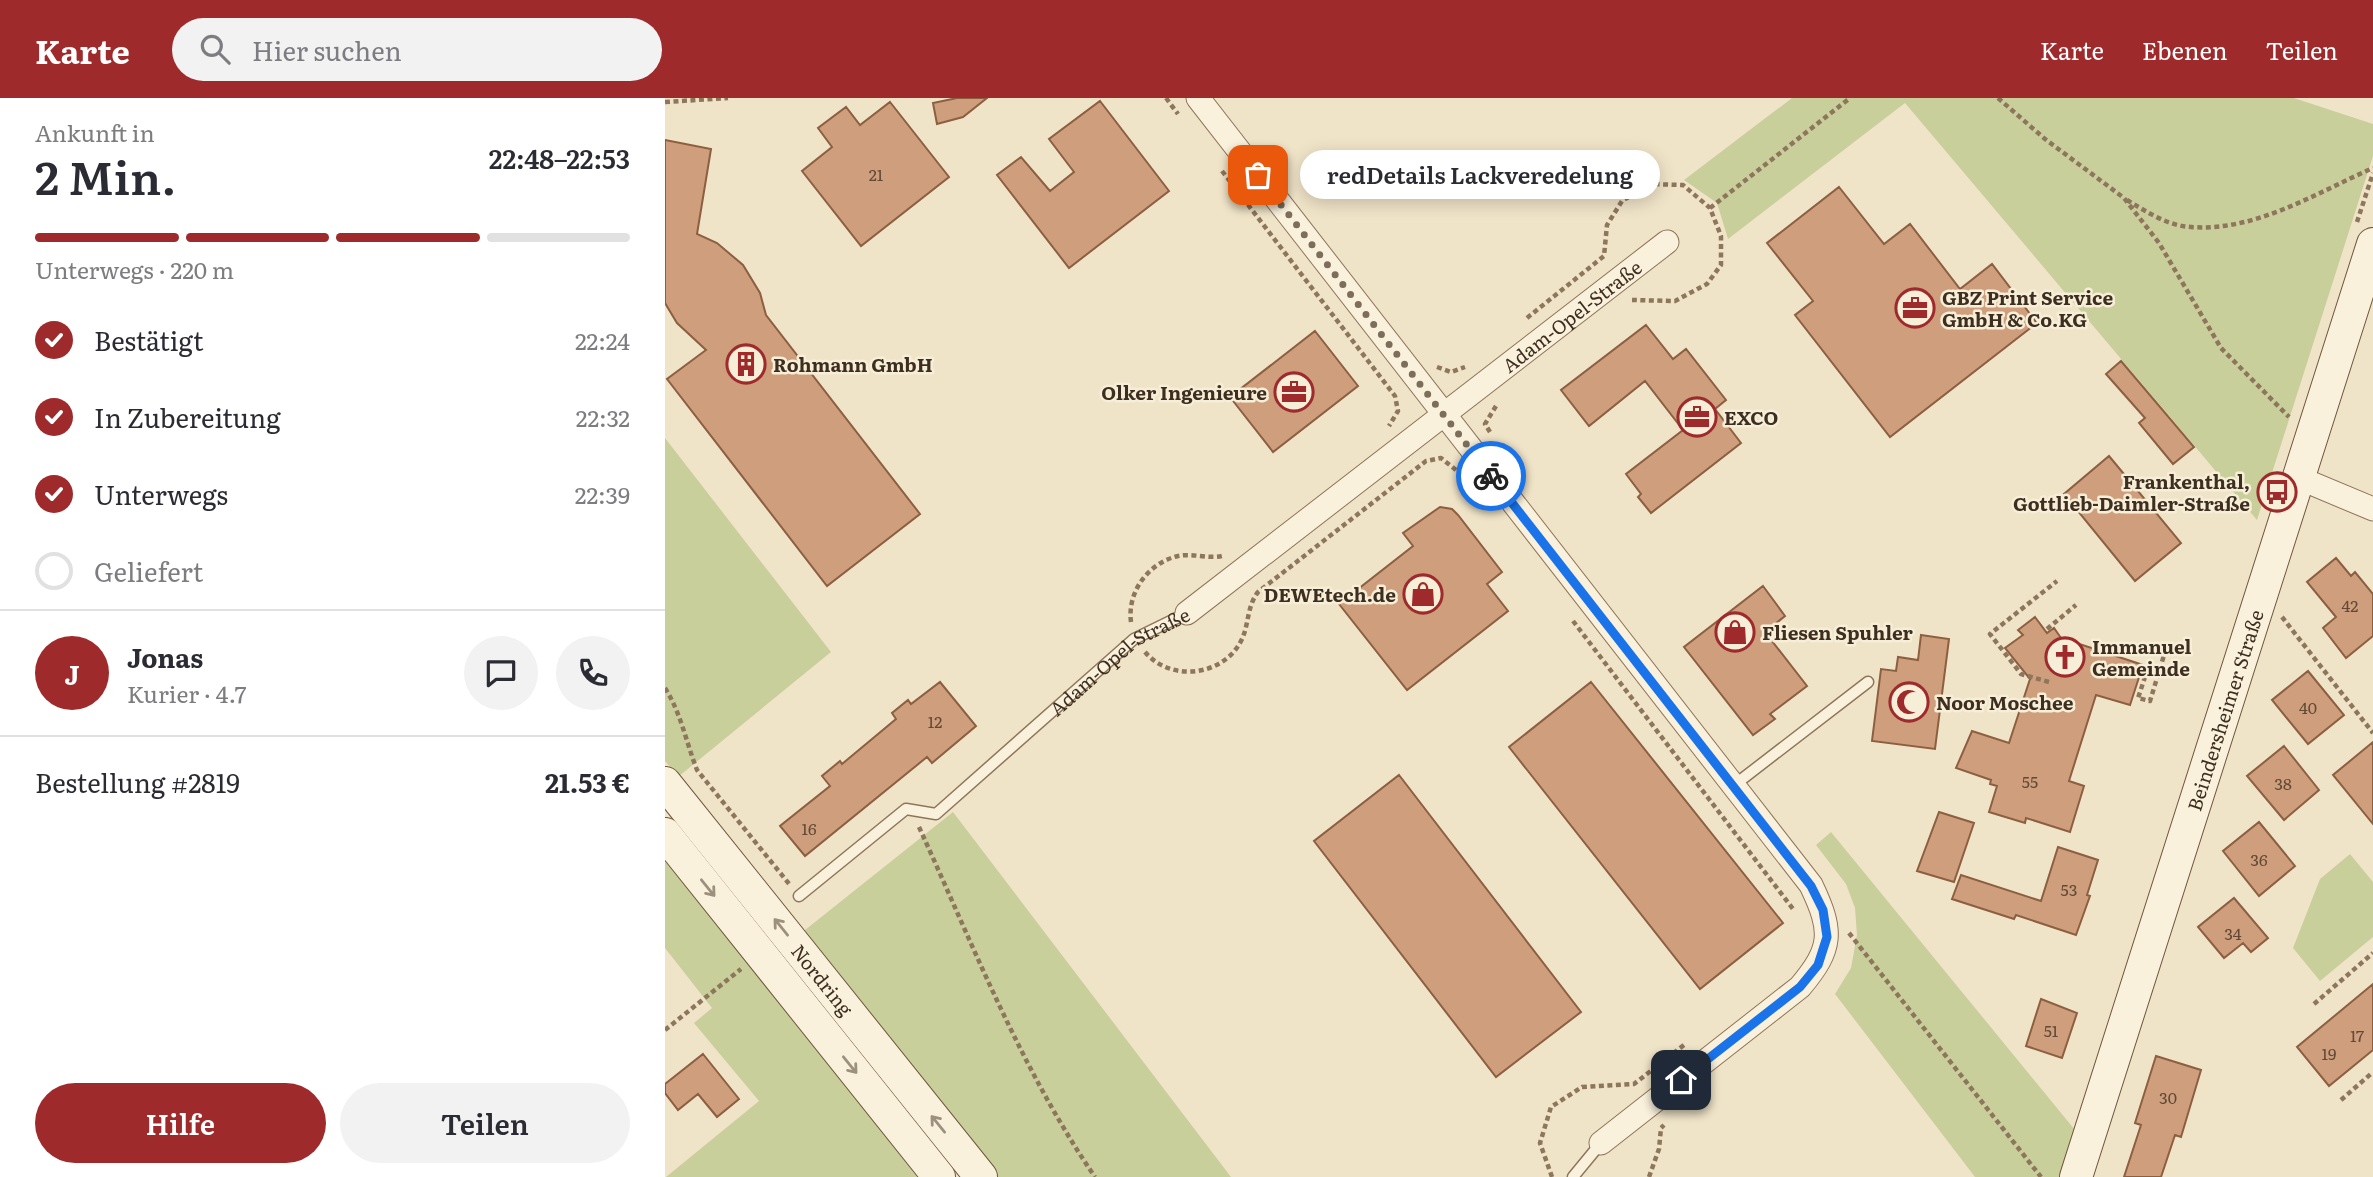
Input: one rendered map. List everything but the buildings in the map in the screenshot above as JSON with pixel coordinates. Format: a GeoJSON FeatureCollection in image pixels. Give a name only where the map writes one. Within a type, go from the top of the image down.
{"type":"FeatureCollection","features":[{"type":"Feature","properties":{"kind":"street"},"geometry":{"type":"LineString","coordinates":[[1198,98],[1811,886],[1823,910],[1827,937],[1818,965],[1800,987],[1601,1143]]}},
{"type":"Feature","properties":{"kind":"street","name":"Adam-Opel-Straße"},"geometry":{"type":"LineString","coordinates":[[1187,612],[1667,242]]}},
{"type":"Feature","properties":{"kind":"street","name":"Beindersheimer Straße"},"geometry":{"type":"LineString","coordinates":[[2076,1177],[2373,244]]}},
{"type":"Feature","properties":{"kind":"street"},"geometry":{"type":"LineString","coordinates":[[2299,478],[2373,509]]}},
{"type":"Feature","properties":{"kind":"street","name":"Nordring"},"geometry":{"type":"LineString","coordinates":[[665,783],[981,1177]]}},
{"type":"Feature","properties":{"kind":"street","name":"Nordring"},"geometry":{"type":"LineString","coordinates":[[665,834],[939,1177]]}},
{"type":"Feature","properties":{"kind":"lane","name":"Adam-Opel-Straße"},"geometry":{"type":"LineString","coordinates":[[799,896],[906,809],[936,814],[1134,639],[1187,612]]}},
{"type":"Feature","properties":{"kind":"lane"},"geometry":{"type":"LineString","coordinates":[[1733,786],[1868,682]]}},
{"type":"Feature","properties":{"kind":"lane"},"geometry":{"type":"LineString","coordinates":[[1573,1177],[1601,1143]]}},
{"type":"Feature","properties":{"kind":"path"},"geometry":{"type":"LineString","coordinates":[[665,102],[728,98]]}},
{"type":"Feature","properties":{"kind":"path"},"geometry":{"type":"LineString","coordinates":[[1166,98],[1183,120]]}},
{"type":"Feature","properties":{"kind":"path"},"geometry":{"type":"LineString","coordinates":[[1710,208],[1850,98]]}},
{"type":"Feature","properties":{"kind":"path"},"geometry":{"type":"LineString","coordinates":[[1998,98],[2045,139],[2124,198],[2156,218],[2189,227],[2224,226],[2263,217],[2373,168]]}},
{"type":"Feature","properties":{"kind":"path"},"geometry":{"type":"LineString","coordinates":[[1217,164],[1395,396],[1398,411],[1391,424],[1380,433]]}},
{"type":"Feature","properties":{"kind":"path"},"geometry":{"type":"LineString","coordinates":[[1518,325],[1604,257],[1607,225],[1622,201],[1651,184],[1683,185],[1710,208],[1721,236],[1721,265],[1707,284],[1675,301],[1633,299],[1622,307]]}},
{"type":"Feature","properties":{"kind":"path"},"geometry":{"type":"LineString","coordinates":[[2124,198],[2159,243],[2221,348],[2293,420]]}},
{"type":"Feature","properties":{"kind":"path"},"geometry":{"type":"LineString","coordinates":[[1430,359],[1437,367],[1451,372],[1465,367],[1475,359]]}},
{"type":"Feature","properties":{"kind":"path"},"geometry":{"type":"LineString","coordinates":[[1493,440],[1485,424],[1495,407],[1506,398]]}},
{"type":"Feature","properties":{"kind":"path"},"geometry":{"type":"LineString","coordinates":[[1229,552],[1219,558],[1178,556],[1154,566],[1139,582],[1132,599],[1130,618],[1134,639],[1149,657],[1165,667],[1186,672],[1210,669],[1230,657],[1241,641],[1248,623],[1251,601],[1258,592],[1426,461],[1441,458],[1464,480]]}},
{"type":"Feature","properties":{"kind":"path"},"geometry":{"type":"LineString","coordinates":[[2049,682],[2021,674],[1990,634],[2057,581]]}},
{"type":"Feature","properties":{"kind":"path"},"geometry":{"type":"LineString","coordinates":[[2262,592],[2373,733]]}},
{"type":"Feature","properties":{"kind":"path"},"geometry":{"type":"LineString","coordinates":[[2047,629],[2076,605]]}},
{"type":"Feature","properties":{"kind":"path"},"geometry":{"type":"LineString","coordinates":[[1565,611],[1792,905],[1796,916]]}},
{"type":"Feature","properties":{"kind":"path"},"geometry":{"type":"LineString","coordinates":[[2140,673],[2146,674],[2138,698],[2150,701],[2165,652]]}},
{"type":"Feature","properties":{"kind":"path"},"geometry":{"type":"LineString","coordinates":[[665,688],[677,709],[697,770],[799,896]]}},
{"type":"Feature","properties":{"kind":"path"},"geometry":{"type":"LineString","coordinates":[[917,823],[1014,1036],[1050,1103],[1095,1177]]}},
{"type":"Feature","properties":{"kind":"path"},"geometry":{"type":"LineString","coordinates":[[1847,925],[1852,936],[2041,1177]]}},
{"type":"Feature","properties":{"kind":"path"},"geometry":{"type":"LineString","coordinates":[[1849,947],[1852,936]]}},
{"type":"Feature","properties":{"kind":"path"},"geometry":{"type":"LineString","coordinates":[[2314,1004],[2373,953]]}},
{"type":"Feature","properties":{"kind":"path"},"geometry":{"type":"LineString","coordinates":[[665,1030],[744,966]]}},
{"type":"Feature","properties":{"kind":"path"},"geometry":{"type":"LineString","coordinates":[[1552,1177],[1540,1143],[1551,1107],[1582,1087],[1634,1084],[1686,1043]]}},
{"type":"Feature","properties":{"kind":"path"},"geometry":{"type":"LineString","coordinates":[[2341,1100],[2373,1072]]}},
{"type":"Feature","properties":{"kind":"path"},"geometry":{"type":"LineString","coordinates":[[1649,1177],[1659,1149],[1661,1128],[1671,1119]]}},
{"type":"Feature","properties":{"kind":"green space"},"geometry":{"type":"Polygon","coordinates":[[[1792,98],[2294,98],[2373,124],[2373,156],[2257,520],[1905,103],[1728,239],[1717,203],[1684,180],[1792,98]]]}},
{"type":"Feature","properties":{"kind":"green space"},"geometry":{"type":"Polygon","coordinates":[[[665,438],[831,652],[678,777],[665,761],[665,438]]]}},
{"type":"Feature","properties":{"kind":"green space"},"geometry":{"type":"Polygon","coordinates":[[[953,812],[1231,1177],[996,1177],[800,934],[953,812]]]}},
{"type":"Feature","properties":{"kind":"green space"},"geometry":{"type":"Polygon","coordinates":[[[1831,832],[2075,1130],[2059,1177],[1975,1177],[1835,994],[1851,968],[1857,935],[1855,908],[1846,884],[1816,845],[1831,832]]]}},
{"type":"Feature","properties":{"kind":"green space"},"geometry":{"type":"Polygon","coordinates":[[[2350,854],[2373,882],[2373,937],[2320,981],[2293,948],[2320,879],[2350,854]]]}},
{"type":"Feature","properties":{"kind":"green space"},"geometry":{"type":"Polygon","coordinates":[[[665,855],[917,1177],[666,1177],[759,1101],[694,1023],[712,1008],[665,948],[665,855]]]}},
{"type":"Feature","properties":{"kind":"way so far"},"geometry":{"type":"LineString","coordinates":[[1258,175],[1491,476]]}},
{"type":"Feature","properties":{"kind":"place","name":"redDetails Lackveredelung"},"geometry":{"type":"Point","coordinates":[1258,175]}},
{"type":"Feature","properties":{"kind":"place","name":"GBZ Print Service GmbH & Co.KG"},"geometry":{"type":"Point","coordinates":[1915,308]}},
{"type":"Feature","properties":{"kind":"place","name":"Rohmann GmbH"},"geometry":{"type":"Point","coordinates":[746,364]}},
{"type":"Feature","properties":{"kind":"place","name":"Olker Ingenieure"},"geometry":{"type":"Point","coordinates":[1294,392]}},
{"type":"Feature","properties":{"kind":"place","name":"EXCO"},"geometry":{"type":"Point","coordinates":[1697,417]}},
{"type":"Feature","properties":{"kind":"place","name":"Frankenthal, Gottlieb-Daimler-Straße"},"geometry":{"type":"Point","coordinates":[2277,492]}},
{"type":"Feature","properties":{"kind":"place","name":"DEWEtech.de"},"geometry":{"type":"Point","coordinates":[1423,594]}},
{"type":"Feature","properties":{"kind":"place","name":"Fliesen Spuhler"},"geometry":{"type":"Point","coordinates":[1735,632]}},
{"type":"Feature","properties":{"kind":"place","name":"Immanuel Gemeinde"},"geometry":{"type":"Point","coordinates":[2065,657]}},
{"type":"Feature","properties":{"kind":"place","name":"Noor Moschee"},"geometry":{"type":"Point","coordinates":[1909,702]}},
{"type":"Feature","properties":{"kind":"route"},"geometry":{"type":"LineString","coordinates":[[1491,476],[1811,886],[1823,910],[1827,937],[1818,965],[1800,987],[1681,1080]]}}]}
